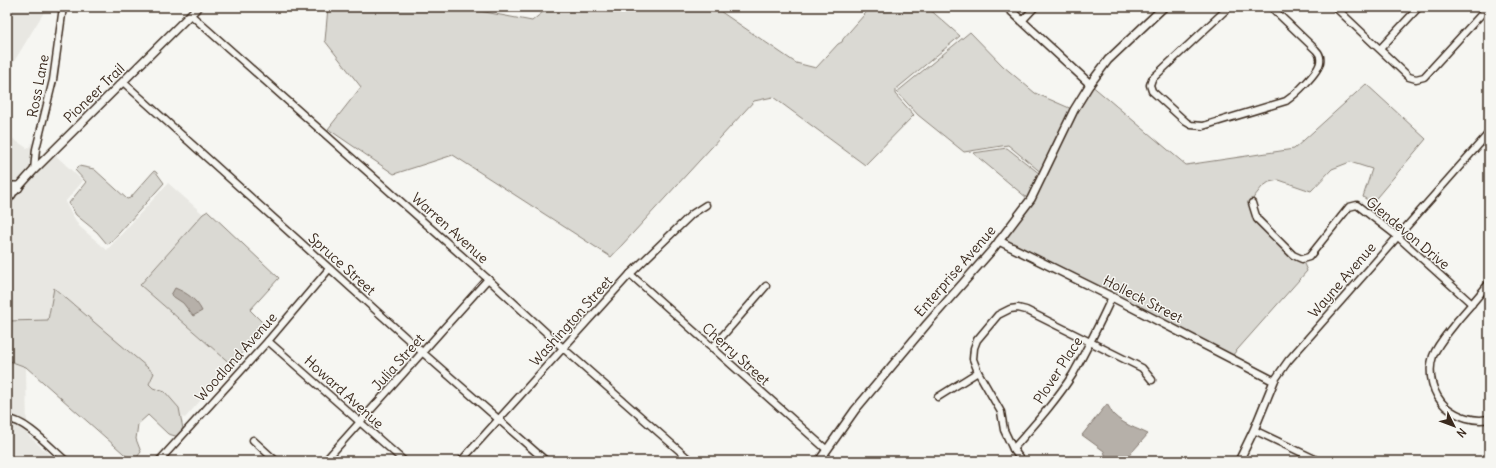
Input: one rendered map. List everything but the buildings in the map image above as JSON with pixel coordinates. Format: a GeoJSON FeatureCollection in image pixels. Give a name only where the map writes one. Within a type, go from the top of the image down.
{"type":"FeatureCollection","features":[{"type":"Feature","properties":{"kind":"main road"},"geometry":{"type":"LineString","coordinates":[[8,194],[18,187]]}},
{"type":"Feature","properties":{"kind":"street","name":"Ross Lane"},"geometry":{"type":"LineString","coordinates":[[34,170],[36,150],[53,80],[63,7]]}},
{"type":"Feature","properties":{"kind":"street","name":"Pioneer Trail"},"geometry":{"type":"LineString","coordinates":[[18,187],[198,7]]}},
{"type":"Feature","properties":{"kind":"street"},"geometry":{"type":"LineString","coordinates":[[1007,7],[1090,84],[1108,60],[1164,7]]}},
{"type":"Feature","properties":{"kind":"street"},"geometry":{"type":"LineString","coordinates":[[1022,21],[1035,7]]}},
{"type":"Feature","properties":{"kind":"street"},"geometry":{"type":"LineString","coordinates":[[1229,7],[1152,79],[1150,85],[1152,91],[1191,125],[1203,126],[1286,101],[1293,96],[1317,70],[1320,62],[1319,54],[1271,7]]}},
{"type":"Feature","properties":{"kind":"street"},"geometry":{"type":"LineString","coordinates":[[1334,7],[1409,77],[1416,79],[1424,77],[1488,7]]}},
{"type":"Feature","properties":{"kind":"street"},"geometry":{"type":"LineString","coordinates":[[1380,49],[1419,7]]}},
{"type":"Feature","properties":{"kind":"street","name":"Warren Avenue"},"geometry":{"type":"LineString","coordinates":[[191,15],[488,278],[563,348],[691,461]]}},
{"type":"Feature","properties":{"kind":"street","name":"Spruce Street"},"geometry":{"type":"LineString","coordinates":[[123,82],[422,352],[546,461]]}},
{"type":"Feature","properties":{"kind":"street","name":"Enterprise Avenue"},"geometry":{"type":"LineString","coordinates":[[819,461],[855,410],[999,241],[1030,200],[1071,117],[1090,84]]}},
{"type":"Feature","properties":{"kind":"street","name":"Wayne Avenue"},"geometry":{"type":"LineString","coordinates":[[1239,461],[1254,430],[1274,381],[1288,361],[1489,133]]}},
{"type":"Feature","properties":{"kind":"street","name":"Glendevon Drive"},"geometry":{"type":"LineString","coordinates":[[1252,203],[1257,219],[1293,255],[1302,259],[1309,257],[1349,207],[1357,205],[1397,236],[1472,304]]}},
{"type":"Feature","properties":{"kind":"street","name":"Washington Street"},"geometry":{"type":"LineString","coordinates":[[461,461],[630,274],[692,214],[706,205]]}},
{"type":"Feature","properties":{"kind":"street","name":"Holleck Street"},"geometry":{"type":"LineString","coordinates":[[999,241],[1112,297],[1274,381]]}},
{"type":"Feature","properties":{"kind":"street","name":"Woodland Avenue"},"geometry":{"type":"LineString","coordinates":[[159,461],[268,341],[330,269]]}},
{"type":"Feature","properties":{"kind":"street","name":"Cherry Street"},"geometry":{"type":"LineString","coordinates":[[630,274],[827,450]]}},
{"type":"Feature","properties":{"kind":"street","name":"Julia Street"},"geometry":{"type":"LineString","coordinates":[[325,461],[488,278]]}},
{"type":"Feature","properties":{"kind":"street"},"geometry":{"type":"LineString","coordinates":[[1489,283],[1442,340],[1433,356],[1431,368],[1432,381],[1443,404],[1451,411],[1465,418],[1483,420],[1489,419]]}},
{"type":"Feature","properties":{"kind":"street"},"geometry":{"type":"LineString","coordinates":[[712,348],[766,286]]}},
{"type":"Feature","properties":{"kind":"street","name":"Plover Place"},"geometry":{"type":"LineString","coordinates":[[1013,449],[1047,409],[1072,375],[1091,341],[1112,297]]}},
{"type":"Feature","properties":{"kind":"street"},"geometry":{"type":"LineString","coordinates":[[1022,461],[1013,449],[1004,430],[1001,412],[978,372],[973,359],[974,348],[977,340],[998,315],[1010,309],[1018,308],[1026,310],[1091,341],[1142,368],[1152,380]]}},
{"type":"Feature","properties":{"kind":"street","name":"Howard Avenue"},"geometry":{"type":"LineString","coordinates":[[268,341],[404,461]]}},
{"type":"Feature","properties":{"kind":"street"},"geometry":{"type":"LineString","coordinates":[[938,397],[978,372]]}},
{"type":"Feature","properties":{"kind":"street"},"geometry":{"type":"LineString","coordinates":[[7,419],[12,419],[23,424],[66,461]]}},
{"type":"Feature","properties":{"kind":"street"},"geometry":{"type":"LineString","coordinates":[[1254,430],[1318,461]]}},
{"type":"Feature","properties":{"kind":"street"},"geometry":{"type":"LineString","coordinates":[[254,440],[276,461]]}},
{"type":"Feature","properties":{"kind":"shaded area"},"geometry":{"type":"Polygon","coordinates":[[[7,7],[47,7],[7,73],[7,7]]]}},
{"type":"Feature","properties":{"kind":"shaded area"},"geometry":{"type":"Polygon","coordinates":[[[328,7],[468,7],[469,9],[532,21],[549,7],[714,7],[796,63],[816,68],[838,44],[842,42],[871,7],[927,7],[960,36],[895,90],[895,94],[914,115],[865,165],[773,97],[754,101],[611,257],[453,155],[394,174],[328,129],[361,87],[325,41],[328,7]]]}},
{"type":"Feature","properties":{"kind":"shaded area"},"geometry":{"type":"Polygon","coordinates":[[[970,32],[1003,66],[1035,93],[1074,110],[1090,84],[1186,165],[1294,149],[1366,84],[1426,139],[1372,203],[1363,197],[1372,169],[1350,162],[1332,169],[1311,191],[1279,180],[1269,182],[1262,187],[1254,197],[1252,203],[1257,219],[1302,259],[1307,271],[1230,358],[999,241],[1043,174],[1008,145],[964,152],[918,115],[897,92],[970,32]]]}},
{"type":"Feature","properties":{"kind":"shaded area"},"geometry":{"type":"Polygon","coordinates":[[[7,135],[27,148],[36,137],[31,168],[16,184],[7,184],[7,135]]]}},
{"type":"Feature","properties":{"kind":"shaded area"},"geometry":{"type":"Polygon","coordinates":[[[1007,148],[1040,174],[1027,198],[973,153],[1007,148]]]}},
{"type":"Feature","properties":{"kind":"shaded area"},"geometry":{"type":"Polygon","coordinates":[[[52,152],[83,181],[65,202],[79,226],[107,250],[168,183],[203,214],[140,285],[232,365],[185,418],[181,417],[179,408],[165,392],[153,388],[149,384],[153,378],[55,288],[48,320],[7,321],[7,196],[52,152]]]}},
{"type":"Feature","properties":{"kind":"shaded area"},"geometry":{"type":"Polygon","coordinates":[[[79,166],[94,169],[127,199],[130,198],[154,171],[164,183],[110,243],[107,244],[97,232],[76,215],[69,203],[86,182],[75,170],[79,166]]]}},
{"type":"Feature","properties":{"kind":"shaded area"},"geometry":{"type":"Polygon","coordinates":[[[208,211],[279,278],[250,310],[266,326],[232,365],[140,285],[203,214],[208,211]]]}},
{"type":"Feature","properties":{"kind":"shaded area"},"geometry":{"type":"Polygon","coordinates":[[[54,288],[154,373],[149,384],[153,388],[165,392],[179,408],[183,429],[179,437],[168,434],[148,415],[138,424],[136,439],[141,452],[134,461],[132,461],[26,367],[7,360],[7,321],[48,320],[54,288]]]}},
{"type":"Feature","properties":{"kind":"shaded area"},"geometry":{"type":"Polygon","coordinates":[[[175,288],[191,297],[202,311],[193,316],[183,303],[171,295],[175,288]]]}},
{"type":"Feature","properties":{"kind":"shaded area"},"geometry":{"type":"Polygon","coordinates":[[[7,360],[26,367],[27,434],[50,455],[45,461],[7,461],[7,360]]]}},
{"type":"Feature","properties":{"kind":"shaded area"},"geometry":{"type":"Polygon","coordinates":[[[1107,404],[1113,414],[1126,424],[1148,434],[1124,461],[1107,461],[1104,451],[1082,435],[1107,404]]]}}]}
